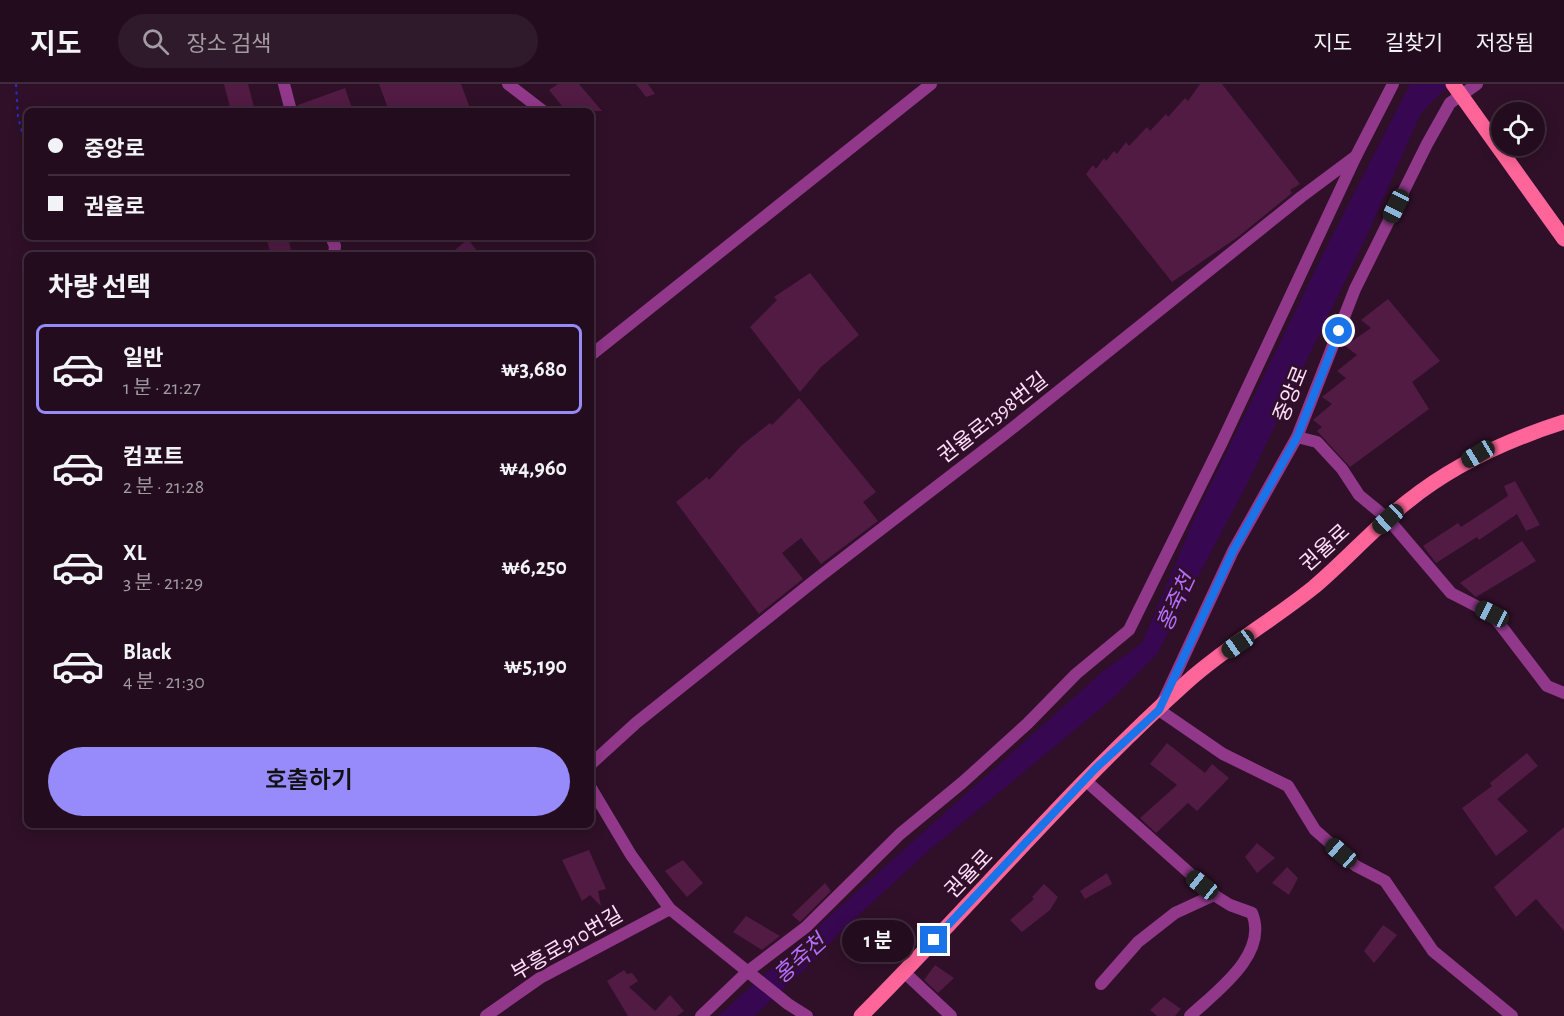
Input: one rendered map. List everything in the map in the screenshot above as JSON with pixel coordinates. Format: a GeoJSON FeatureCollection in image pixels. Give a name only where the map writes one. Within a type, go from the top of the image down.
{"type":"FeatureCollection","features":[{"type":"Feature","properties":{"kind":"main road"},"geometry":{"type":"LineString","coordinates":[[1457,90],[1564,238]]}},
{"type":"Feature","properties":{"kind":"main road","name":"권율로"},"geometry":{"type":"LineString","coordinates":[[861,1016],[1085,780],[1188,681],[1320,582],[1388,519],[1443,475],[1478,454],[1564,422]]}},
{"type":"Feature","properties":{"kind":"street"},"geometry":{"type":"LineString","coordinates":[[284,84],[290,108]]}},
{"type":"Feature","properties":{"kind":"street"},"geometry":{"type":"LineString","coordinates":[[508,84],[539,108]]}},
{"type":"Feature","properties":{"kind":"street"},"geometry":{"type":"LineString","coordinates":[[594,354],[931,84]]}},
{"type":"Feature","properties":{"kind":"street","name":"권율로1398번길"},"geometry":{"type":"LineString","coordinates":[[594,761],[636,723],[783,606],[1040,406],[1301,196],[1356,156],[1393,84]]}},
{"type":"Feature","properties":{"kind":"street","name":"중앙로"},"geometry":{"type":"LineString","coordinates":[[1159,710],[1233,551],[1297,437],[1355,289],[1427,144],[1457,90],[1477,84]]}},
{"type":"Feature","properties":{"kind":"street"},"geometry":{"type":"LineString","coordinates":[[701,1016],[747,972],[806,927],[900,834],[963,782],[1027,724],[1076,674],[1129,630],[1222,442],[1356,156]]}},
{"type":"Feature","properties":{"kind":"street"},"geometry":{"type":"LineString","coordinates":[[1297,437],[1317,442],[1342,469],[1359,495],[1388,519],[1451,593],[1492,614],[1546,686],[1564,693]]}},
{"type":"Feature","properties":{"kind":"street"},"geometry":{"type":"LineString","coordinates":[[1159,710],[1223,754],[1288,786],[1315,830],[1356,866],[1385,881],[1432,951],[1512,1016]]}},
{"type":"Feature","properties":{"kind":"street"},"geometry":{"type":"LineString","coordinates":[[1085,780],[1214,895],[1230,905],[1252,913],[1257,926],[1252,949],[1232,976],[1190,1016]]}},
{"type":"Feature","properties":{"kind":"street"},"geometry":{"type":"LineString","coordinates":[[594,793],[631,855],[670,909],[747,972],[807,1016]]}},
{"type":"Feature","properties":{"kind":"street"},"geometry":{"type":"LineString","coordinates":[[1101,984],[1147,935],[1174,913],[1214,895]]}},
{"type":"Feature","properties":{"kind":"street","name":"부흥로910번길"},"geometry":{"type":"LineString","coordinates":[[486,1016],[540,978],[670,909]]}},
{"type":"Feature","properties":{"kind":"street"},"geometry":{"type":"LineString","coordinates":[[904,972],[951,1016]]}},
{"type":"Feature","properties":{"kind":"path"},"geometry":{"type":"LineString","coordinates":[[16,84],[18,117],[24,139]]}},
{"type":"Feature","properties":{"kind":"water","name":"홍죽천"},"geometry":{"type":"Polygon","coordinates":[[[1410,84],[1450,84],[1421,113],[1364,242],[1246,486],[1157,654],[1111,700],[932,848],[839,933],[817,958],[754,1016],[718,1016],[1102,672],[1142,643],[1195,517],[1327,246],[1410,84]]]}},
{"type":"Feature","properties":{"kind":"building"},"geometry":{"type":"Polygon","coordinates":[[[224,84],[248,84],[254,108],[230,108],[224,84]]]}},
{"type":"Feature","properties":{"kind":"building"},"geometry":{"type":"Polygon","coordinates":[[[379,84],[461,84],[470,108],[388,108],[379,84]]]}},
{"type":"Feature","properties":{"kind":"building"},"geometry":{"type":"Polygon","coordinates":[[[558,84],[579,84],[602,111],[594,111],[594,108],[564,108],[549,90],[558,84]]]}},
{"type":"Feature","properties":{"kind":"building"},"geometry":{"type":"Polygon","coordinates":[[[636,84],[648,84],[655,94],[646,97],[636,84]]]}},
{"type":"Feature","properties":{"kind":"building"},"geometry":{"type":"Polygon","coordinates":[[[1200,84],[1222,84],[1300,184],[1290,190],[1292,193],[1238,237],[1172,282],[1086,174],[1093,165],[1096,169],[1104,158],[1106,161],[1114,151],[1117,154],[1126,142],[1129,146],[1147,127],[1150,131],[1166,114],[1168,117],[1185,98],[1188,101],[1200,84]]]}},
{"type":"Feature","properties":{"kind":"building"},"geometry":{"type":"Polygon","coordinates":[[[345,88],[352,108],[298,108],[298,105],[345,88]]]}},
{"type":"Feature","properties":{"kind":"building"},"geometry":{"type":"Polygon","coordinates":[[[267,240],[289,240],[291,252],[270,252],[267,240]]]}},
{"type":"Feature","properties":{"kind":"building"},"geometry":{"type":"Polygon","coordinates":[[[469,240],[478,252],[453,252],[469,240]]]}},
{"type":"Feature","properties":{"kind":"building"},"geometry":{"type":"Polygon","coordinates":[[[810,273],[859,335],[821,367],[800,392],[750,327],[777,300],[774,297],[810,273]]]}},
{"type":"Feature","properties":{"kind":"building"},"geometry":{"type":"Polygon","coordinates":[[[1388,299],[1440,361],[1412,382],[1429,409],[1350,467],[1317,431],[1322,427],[1313,420],[1332,404],[1322,397],[1346,378],[1337,371],[1357,355],[1345,346],[1371,328],[1361,320],[1388,299]]]}},
{"type":"Feature","properties":{"kind":"building"},"geometry":{"type":"Polygon","coordinates":[[[799,398],[876,492],[863,502],[878,521],[821,564],[801,538],[782,553],[803,579],[759,614],[676,502],[707,477],[709,480],[742,445],[770,423],[772,425],[799,398]]]}},
{"type":"Feature","properties":{"kind":"building"},"geometry":{"type":"Polygon","coordinates":[[[1515,481],[1540,525],[1526,531],[1517,514],[1479,540],[1477,537],[1436,563],[1423,546],[1458,523],[1461,527],[1508,496],[1504,486],[1515,481]]]}},
{"type":"Feature","properties":{"kind":"building"},"geometry":{"type":"Polygon","coordinates":[[[1522,541],[1536,561],[1476,597],[1460,583],[1522,541]]]}},
{"type":"Feature","properties":{"kind":"building"},"geometry":{"type":"Polygon","coordinates":[[[1167,743],[1205,773],[1212,764],[1229,778],[1197,811],[1188,803],[1156,833],[1140,818],[1177,785],[1150,764],[1167,743]]]}},
{"type":"Feature","properties":{"kind":"building"},"geometry":{"type":"Polygon","coordinates":[[[1527,753],[1538,766],[1497,799],[1528,831],[1496,856],[1462,808],[1492,786],[1490,783],[1527,753]]]}},
{"type":"Feature","properties":{"kind":"building"},"geometry":{"type":"Polygon","coordinates":[[[1564,827],[1564,931],[1536,899],[1516,917],[1494,887],[1564,827]]]}},
{"type":"Feature","properties":{"kind":"building"},"geometry":{"type":"Polygon","coordinates":[[[1257,843],[1275,858],[1257,873],[1245,857],[1257,843]]]}},
{"type":"Feature","properties":{"kind":"building"},"geometry":{"type":"Polygon","coordinates":[[[589,850],[606,889],[598,891],[601,906],[590,895],[582,901],[562,860],[589,850]]]}},
{"type":"Feature","properties":{"kind":"building"},"geometry":{"type":"Polygon","coordinates":[[[683,860],[703,883],[687,897],[665,871],[683,860]]]}},
{"type":"Feature","properties":{"kind":"building"},"geometry":{"type":"Polygon","coordinates":[[[1287,867],[1298,878],[1289,895],[1272,883],[1287,867]]]}},
{"type":"Feature","properties":{"kind":"building"},"geometry":{"type":"Polygon","coordinates":[[[1107,873],[1112,884],[1085,899],[1080,891],[1107,873]]]}},
{"type":"Feature","properties":{"kind":"building"},"geometry":{"type":"Polygon","coordinates":[[[825,883],[831,891],[800,922],[792,915],[825,883]]]}},
{"type":"Feature","properties":{"kind":"building"},"geometry":{"type":"Polygon","coordinates":[[[1044,884],[1058,897],[1050,910],[1022,932],[1010,920],[1034,899],[1032,897],[1044,884]]]}},
{"type":"Feature","properties":{"kind":"building"},"geometry":{"type":"Polygon","coordinates":[[[746,916],[780,936],[762,950],[733,932],[746,916]]]}},
{"type":"Feature","properties":{"kind":"building"},"geometry":{"type":"Polygon","coordinates":[[[1383,925],[1397,935],[1374,963],[1364,951],[1383,925]]]}},
{"type":"Feature","properties":{"kind":"building"},"geometry":{"type":"Polygon","coordinates":[[[935,965],[954,978],[938,993],[924,980],[935,965]]]}},
{"type":"Feature","properties":{"kind":"building"},"geometry":{"type":"Polygon","coordinates":[[[624,970],[627,974],[632,973],[638,981],[629,987],[655,1011],[670,995],[684,1011],[677,1016],[628,1016],[607,981],[624,970]]]}},
{"type":"Feature","properties":{"kind":"building"},"geometry":{"type":"Polygon","coordinates":[[[1164,997],[1181,1009],[1175,1016],[1157,1016],[1150,1010],[1164,997]]]}},
{"type":"Feature","properties":{"kind":"route"},"geometry":{"type":"LineString","coordinates":[[934,940],[1023,849],[1096,768],[1159,710],[1179,662],[1233,551],[1297,437],[1339,331]]}}]}
